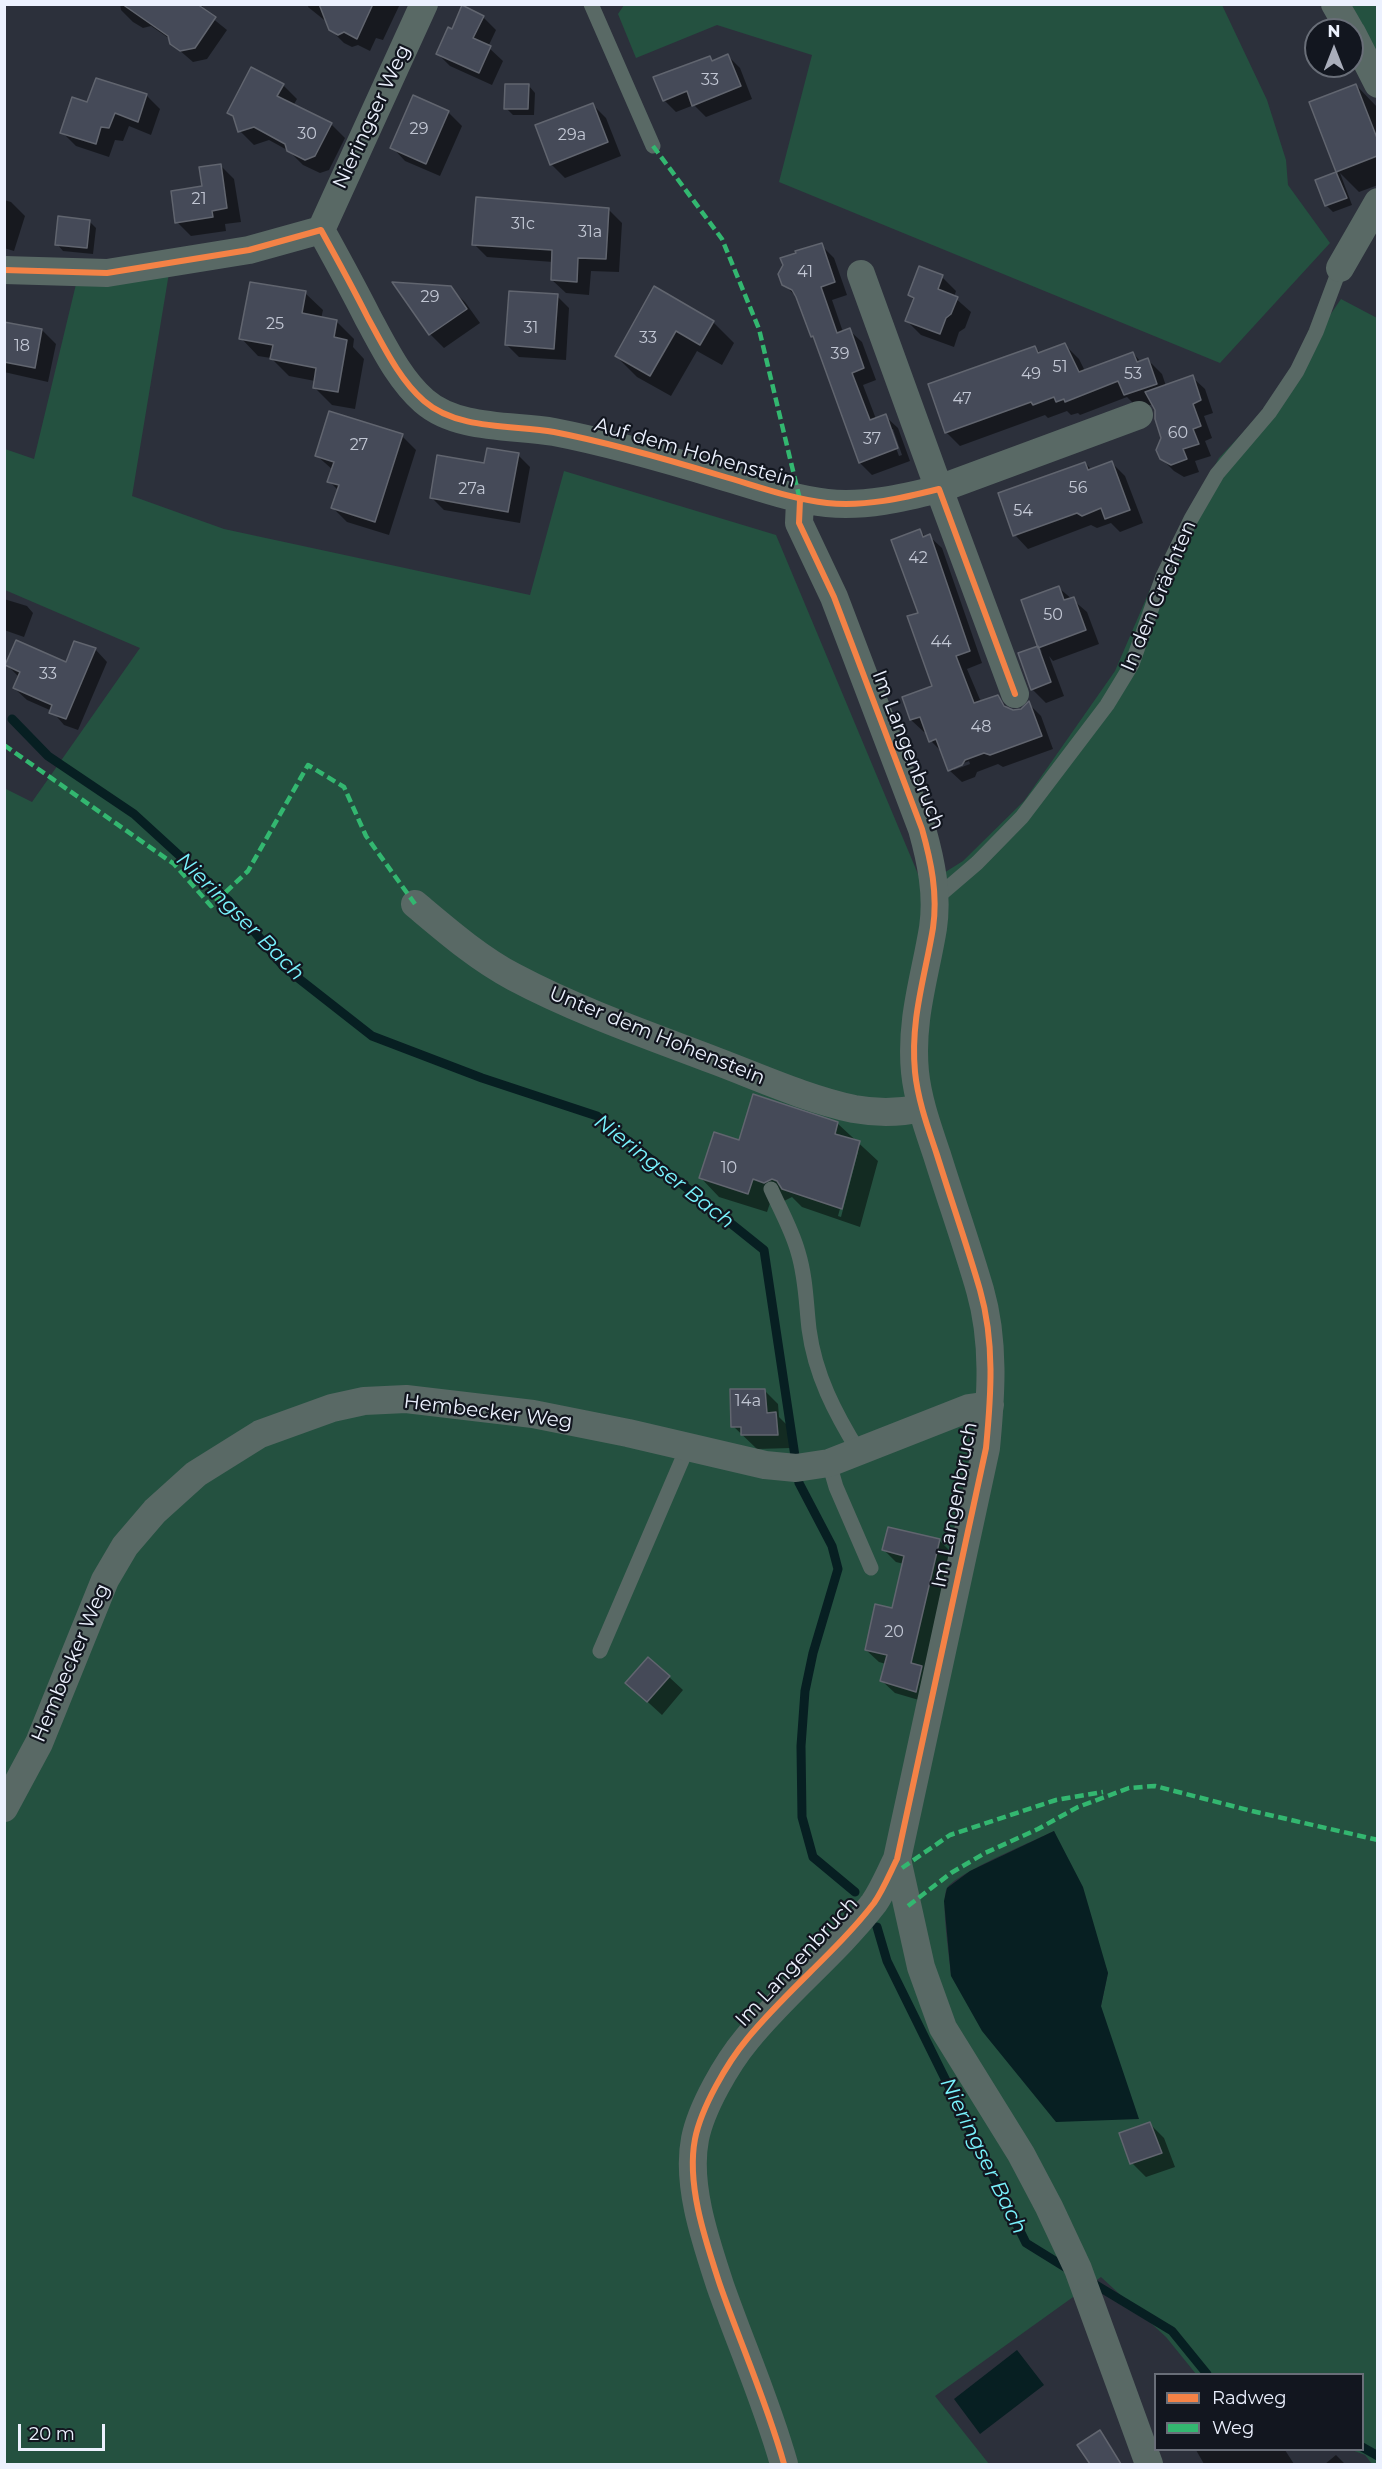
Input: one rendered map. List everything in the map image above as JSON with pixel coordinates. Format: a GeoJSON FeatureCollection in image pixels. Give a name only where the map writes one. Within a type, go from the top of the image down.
{"type":"FeatureCollection","features":[{"type":"Feature","properties":{"kind":"street","name":"Nieringser Weg"},"geometry":{"type":"LineString","coordinates":[[321,230],[424,4]]}},
{"type":"Feature","properties":{"kind":"street"},"geometry":{"type":"LineString","coordinates":[[1335,4],[1343,18]]}},
{"type":"Feature","properties":{"kind":"street"},"geometry":{"type":"LineString","coordinates":[[1364,58],[1377,84]]}},
{"type":"Feature","properties":{"kind":"street","name":"In den Grächten"},"geometry":{"type":"LineString","coordinates":[[1340,268],[1377,202]]}},
{"type":"Feature","properties":{"kind":"street"},"geometry":{"type":"LineString","coordinates":[[4,270],[107,273],[249,250],[321,230]]}},
{"type":"Feature","properties":{"kind":"street","name":"Auf dem Hohenstein"},"geometry":{"type":"LineString","coordinates":[[321,230],[405,381],[424,401],[445,415],[473,422],[553,432],[635,450],[800,500],[861,503],[893,500],[939,489],[1139,415]]}},
{"type":"Feature","properties":{"kind":"street"},"geometry":{"type":"LineString","coordinates":[[861,274],[1015,694]]}},
{"type":"Feature","properties":{"kind":"street","name":"Im Langenbruch"},"geometry":{"type":"LineString","coordinates":[[784,2464],[774,2427],[702,2230],[694,2181],[695,2139],[722,2074],[747,2039],[848,1934],[875,1901],[897,1859],[986,1448],[991,1361],[981,1292],[922,1108],[915,1071],[914,1031],[918,992],[933,927],[935,899],[932,865],[922,829],[834,597],[799,523],[800,500]]}},
{"type":"Feature","properties":{"kind":"street","name":"Unter dem Hohenstein"},"geometry":{"type":"LineString","coordinates":[[416,904],[462,944],[513,977],[606,1019],[790,1089],[853,1108],[879,1112],[904,1112],[922,1108]]}},
{"type":"Feature","properties":{"kind":"street","name":"Hembecker Weg"},"geometry":{"type":"LineString","coordinates":[[4,1808],[39,1743],[105,1580],[125,1546],[155,1511],[196,1474],[260,1434],[332,1408],[364,1401],[406,1399],[533,1414],[688,1446],[808,1466]]}},
{"type":"Feature","properties":{"kind":"street"},"geometry":{"type":"LineString","coordinates":[[808,1466],[859,1452],[969,1408],[990,1405]]}},
{"type":"Feature","properties":{"kind":"street","name":"Im Langenbruch"},"geometry":{"type":"LineString","coordinates":[[897,1859],[921,1967],[943,2028],[1021,2154],[1050,2207],[1078,2269],[1144,2463]]}},
{"type":"Feature","properties":{"kind":"lane"},"geometry":{"type":"LineString","coordinates":[[591,4],[653,146]]}},
{"type":"Feature","properties":{"kind":"lane","name":"In den Grächten"},"geometry":{"type":"LineString","coordinates":[[935,899],[977,863],[1022,817],[1107,705],[1132,664],[1163,576],[1191,519],[1217,474],[1269,413],[1297,371],[1316,332],[1340,268]]}},
{"type":"Feature","properties":{"kind":"lane"},"geometry":{"type":"LineString","coordinates":[[771,1189],[798,1250],[805,1282],[809,1330],[818,1372],[839,1419],[859,1452]]}},
{"type":"Feature","properties":{"kind":"lane"},"geometry":{"type":"LineString","coordinates":[[600,1652],[688,1446]]}},
{"type":"Feature","properties":{"kind":"lane"},"geometry":{"type":"LineString","coordinates":[[808,1466],[836,1486],[871,1568]]}},
{"type":"Feature","properties":{"kind":"green space"},"geometry":{"type":"Polygon","coordinates":[[[624,5],[1222,5],[1267,100],[1286,160],[1288,185],[1330,243],[1220,363],[779,182],[812,55],[717,25],[636,58],[618,14],[624,5]]]}},
{"type":"Feature","properties":{"kind":"green space"},"geometry":{"type":"Polygon","coordinates":[[[1343,5],[1377,5],[1377,64],[1364,41],[1364,18],[1350,18],[1343,5]]]}},
{"type":"Feature","properties":{"kind":"green space"},"geometry":{"type":"Polygon","coordinates":[[[169,273],[132,496],[224,529],[530,595],[564,471],[776,535],[923,886],[963,861],[1024,801],[1115,671],[1158,571],[1219,458],[1267,407],[1341,299],[1377,318],[1377,2464],[1372,2464],[1365,2455],[1355,2451],[1364,2451],[1364,2373],[1195,2373],[1166,2337],[1101,2277],[935,2396],[989,2464],[5,2464],[4,788],[32,802],[140,648],[5,590],[5,449],[34,459],[77,280],[169,273]],[[1054,1831],[980,1866],[954,1881],[947,1888],[945,1916],[951,1976],[1101,2006],[1108,1973],[1054,1831]]]}},
{"type":"Feature","properties":{"kind":"shaded area"},"geometry":{"type":"Polygon","coordinates":[[[1054,1831],[1083,1887],[1108,1973],[1101,2006],[1139,2119],[1056,2122],[982,2031],[951,1976],[944,1901],[947,1888],[970,1871],[1054,1831]]]}},
{"type":"Feature","properties":{"kind":"shaded area"},"geometry":{"type":"Polygon","coordinates":[[[1017,2350],[1044,2385],[980,2434],[954,2399],[1017,2350]]]}},
{"type":"Feature","properties":{"kind":"building"},"geometry":{"type":"Polygon","coordinates":[[[122,4],[197,4],[216,17],[195,48],[180,51],[170,44],[168,36],[122,4]]]}},
{"type":"Feature","properties":{"kind":"building"},"geometry":{"type":"Polygon","coordinates":[[[319,4],[373,4],[357,39],[344,32],[338,35],[329,30],[319,4]]]}},
{"type":"Feature","properties":{"kind":"building"},"geometry":{"type":"Polygon","coordinates":[[[462,5],[484,16],[473,38],[491,46],[479,73],[436,54],[448,27],[452,29],[462,5]]]}},
{"type":"Feature","properties":{"kind":"building"},"geometry":{"type":"Polygon","coordinates":[[[728,54],[741,86],[692,106],[687,91],[663,101],[653,77],[710,56],[712,61],[728,54]]]}},
{"type":"Feature","properties":{"kind":"building"},"geometry":{"type":"Polygon","coordinates":[[[251,67],[284,84],[277,96],[332,123],[315,156],[305,160],[287,151],[285,144],[254,127],[238,132],[233,116],[227,113],[251,67]]]}},
{"type":"Feature","properties":{"kind":"building"},"geometry":{"type":"Polygon","coordinates":[[[96,78],[147,94],[138,122],[115,113],[109,128],[101,127],[96,144],[60,133],[72,97],[87,102],[96,78]]]}},
{"type":"Feature","properties":{"kind":"building"},"geometry":{"type":"Polygon","coordinates":[[[505,84],[529,84],[528,109],[504,109],[505,84]]]}},
{"type":"Feature","properties":{"kind":"building"},"geometry":{"type":"Polygon","coordinates":[[[1356,84],[1377,138],[1377,156],[1336,172],[1309,102],[1356,84]]]}},
{"type":"Feature","properties":{"kind":"building"},"geometry":{"type":"Polygon","coordinates":[[[413,95],[449,111],[426,164],[390,148],[413,95]]]}},
{"type":"Feature","properties":{"kind":"building"},"geometry":{"type":"Polygon","coordinates":[[[593,103],[608,142],[550,165],[535,125],[593,103]]]}},
{"type":"Feature","properties":{"kind":"building"},"geometry":{"type":"Polygon","coordinates":[[[221,164],[227,208],[212,211],[213,217],[175,223],[171,191],[202,186],[199,167],[221,164]]]}},
{"type":"Feature","properties":{"kind":"building"},"geometry":{"type":"Polygon","coordinates":[[[1336,172],[1347,198],[1325,206],[1315,180],[1336,172]]]}},
{"type":"Feature","properties":{"kind":"building"},"geometry":{"type":"Polygon","coordinates":[[[476,197],[609,208],[606,259],[578,258],[577,282],[551,280],[552,250],[472,245],[476,197]]]}},
{"type":"Feature","properties":{"kind":"building"},"geometry":{"type":"Polygon","coordinates":[[[58,216],[90,220],[87,248],[55,245],[58,216]]]}},
{"type":"Feature","properties":{"kind":"building"},"geometry":{"type":"Polygon","coordinates":[[[822,243],[835,282],[821,287],[837,333],[850,328],[864,368],[852,373],[870,420],[886,414],[898,448],[859,463],[813,336],[811,337],[796,297],[792,290],[782,285],[778,274],[783,265],[780,258],[822,243]]]}},
{"type":"Feature","properties":{"kind":"building"},"geometry":{"type":"Polygon","coordinates":[[[919,266],[943,275],[938,289],[958,297],[940,334],[905,321],[914,298],[908,295],[919,266]]]}},
{"type":"Feature","properties":{"kind":"building"},"geometry":{"type":"Polygon","coordinates":[[[250,282],[306,291],[302,313],[337,320],[334,337],[347,340],[338,392],[313,388],[316,368],[270,359],[273,345],[239,339],[250,282]]]}},
{"type":"Feature","properties":{"kind":"building"},"geometry":{"type":"Polygon","coordinates":[[[392,282],[451,286],[467,309],[429,335],[392,282]]]}},
{"type":"Feature","properties":{"kind":"building"},"geometry":{"type":"Polygon","coordinates":[[[654,286],[714,321],[700,345],[676,331],[650,376],[615,356],[654,286]]]}},
{"type":"Feature","properties":{"kind":"building"},"geometry":{"type":"Polygon","coordinates":[[[509,291],[558,294],[554,349],[505,345],[509,291]]]}},
{"type":"Feature","properties":{"kind":"building"},"geometry":{"type":"Polygon","coordinates":[[[4,322],[42,329],[35,368],[4,362],[4,322]]]}},
{"type":"Feature","properties":{"kind":"building"},"geometry":{"type":"Polygon","coordinates":[[[1065,343],[1079,372],[1133,352],[1137,362],[1148,358],[1157,384],[1124,395],[1118,381],[1065,402],[1064,399],[1056,402],[1054,397],[1033,405],[1031,402],[945,433],[928,384],[1035,346],[1038,353],[1065,343]]]}},
{"type":"Feature","properties":{"kind":"building"},"geometry":{"type":"Polygon","coordinates":[[[1193,375],[1201,400],[1193,404],[1201,426],[1193,429],[1199,444],[1183,449],[1187,459],[1171,465],[1160,459],[1156,450],[1161,438],[1155,419],[1155,410],[1145,392],[1193,375]]]}},
{"type":"Feature","properties":{"kind":"building"},"geometry":{"type":"Polygon","coordinates":[[[329,411],[403,434],[375,522],[331,508],[339,485],[327,482],[334,462],[315,456],[329,411]]]}},
{"type":"Feature","properties":{"kind":"building"},"geometry":{"type":"Polygon","coordinates":[[[487,448],[519,453],[508,512],[430,498],[437,455],[484,463],[487,448]]]}},
{"type":"Feature","properties":{"kind":"building"},"geometry":{"type":"Polygon","coordinates":[[[1112,461],[1130,510],[1105,519],[1101,508],[1082,516],[1077,513],[1013,536],[998,493],[1085,462],[1088,470],[1112,461]]]}},
{"type":"Feature","properties":{"kind":"building"},"geometry":{"type":"Polygon","coordinates":[[[920,529],[923,537],[930,534],[970,651],[956,656],[974,703],[998,695],[1004,706],[1013,710],[1021,709],[1029,701],[1042,736],[990,755],[984,753],[965,760],[962,765],[948,771],[936,739],[929,742],[920,717],[910,720],[902,697],[932,686],[907,616],[918,613],[891,540],[920,529]]]}},
{"type":"Feature","properties":{"kind":"building"},"geometry":{"type":"Polygon","coordinates":[[[1059,586],[1064,600],[1074,597],[1086,630],[1038,648],[1021,600],[1059,586]]]}},
{"type":"Feature","properties":{"kind":"building"},"geometry":{"type":"Polygon","coordinates":[[[16,640],[66,662],[74,641],[96,648],[66,719],[49,713],[52,705],[13,688],[20,672],[5,665],[16,640]]]}},
{"type":"Feature","properties":{"kind":"building"},"geometry":{"type":"Polygon","coordinates":[[[1038,646],[1051,682],[1031,690],[1018,653],[1038,646]]]}},
{"type":"Feature","properties":{"kind":"building"},"geometry":{"type":"Polygon","coordinates":[[[753,1094],[838,1122],[835,1134],[860,1141],[842,1209],[782,1189],[777,1181],[772,1179],[764,1183],[753,1179],[748,1194],[699,1178],[714,1132],[739,1140],[753,1094]]]}},
{"type":"Feature","properties":{"kind":"building"},"geometry":{"type":"Polygon","coordinates":[[[730,1389],[765,1389],[767,1413],[776,1412],[778,1435],[741,1435],[741,1427],[731,1427],[730,1389]]]}},
{"type":"Feature","properties":{"kind":"building"},"geometry":{"type":"Polygon","coordinates":[[[888,1527],[940,1539],[911,1663],[922,1666],[916,1692],[880,1681],[887,1655],[865,1650],[875,1604],[892,1608],[904,1556],[882,1550],[888,1527]]]}},
{"type":"Feature","properties":{"kind":"building"},"geometry":{"type":"Polygon","coordinates":[[[648,1657],[670,1676],[647,1702],[625,1683],[648,1657]]]}},
{"type":"Feature","properties":{"kind":"building"},"geometry":{"type":"Polygon","coordinates":[[[1150,2122],[1162,2153],[1130,2164],[1119,2133],[1150,2122]]]}},
{"type":"Feature","properties":{"kind":"building"},"geometry":{"type":"Polygon","coordinates":[[[1100,2430],[1121,2464],[1090,2464],[1077,2445],[1100,2430]]]}},
{"type":"Feature","properties":{"kind":"waterway","name":"Nieringser Bach"},"geometry":{"type":"LineString","coordinates":[[12,719],[48,756],[134,814],[228,900],[284,967],[372,1036],[482,1078],[597,1116],[764,1250],[799,1483],[832,1546],[838,1569],[813,1653],[805,1691],[801,1746],[802,1817],[813,1857],[855,1892]]}},
{"type":"Feature","properties":{"kind":"waterway","name":"Nieringser Bach"},"geometry":{"type":"LineString","coordinates":[[877,1927],[887,1961],[1026,2243],[1068,2269]]}},
{"type":"Feature","properties":{"kind":"waterway","name":"Nieringser Bach"},"geometry":{"type":"LineString","coordinates":[[1091,2282],[1172,2331],[1206,2373]]}},
{"type":"Feature","properties":{"kind":"waterway","name":"Nieringser Bach"},"geometry":{"type":"LineString","coordinates":[[1364,2448],[1378,2456]]}},
{"type":"Feature","properties":{"kind":"marked path"},"geometry":{"type":"LineString","coordinates":[[653,146],[722,239],[759,329],[800,500]]}},
{"type":"Feature","properties":{"kind":"marked path"},"geometry":{"type":"LineString","coordinates":[[4,745],[174,864],[211,906],[248,871],[308,765],[344,787],[366,836],[415,904]]}},
{"type":"Feature","properties":{"kind":"marked path"},"geometry":{"type":"LineString","coordinates":[[908,1906],[951,1873],[985,1853],[1038,1829],[1078,1807],[1129,1788],[1155,1786],[1378,1840]]}},
{"type":"Feature","properties":{"kind":"marked path"},"geometry":{"type":"LineString","coordinates":[[902,1868],[950,1835],[1056,1800],[1103,1792]]}},
{"type":"Feature","properties":{"kind":"cycle path"},"geometry":{"type":"LineString","coordinates":[[4,270],[107,273],[249,250],[321,230],[380,340],[407,383],[424,401],[452,417],[486,425],[554,432],[596,441],[800,499],[827,503],[870,503],[939,489],[1015,694]]}},
{"type":"Feature","properties":{"kind":"cycle path"},"geometry":{"type":"LineString","coordinates":[[784,2464],[762,2396],[720,2285],[704,2232],[693,2175],[695,2139],[709,2100],[739,2049],[762,2021],[874,1903],[897,1859],[986,1448],[990,1369],[988,1329],[980,1290],[924,1114],[915,1072],[916,1017],[934,915],[933,878],[928,853],[922,829],[834,597],[799,523],[800,500]]}}]}
